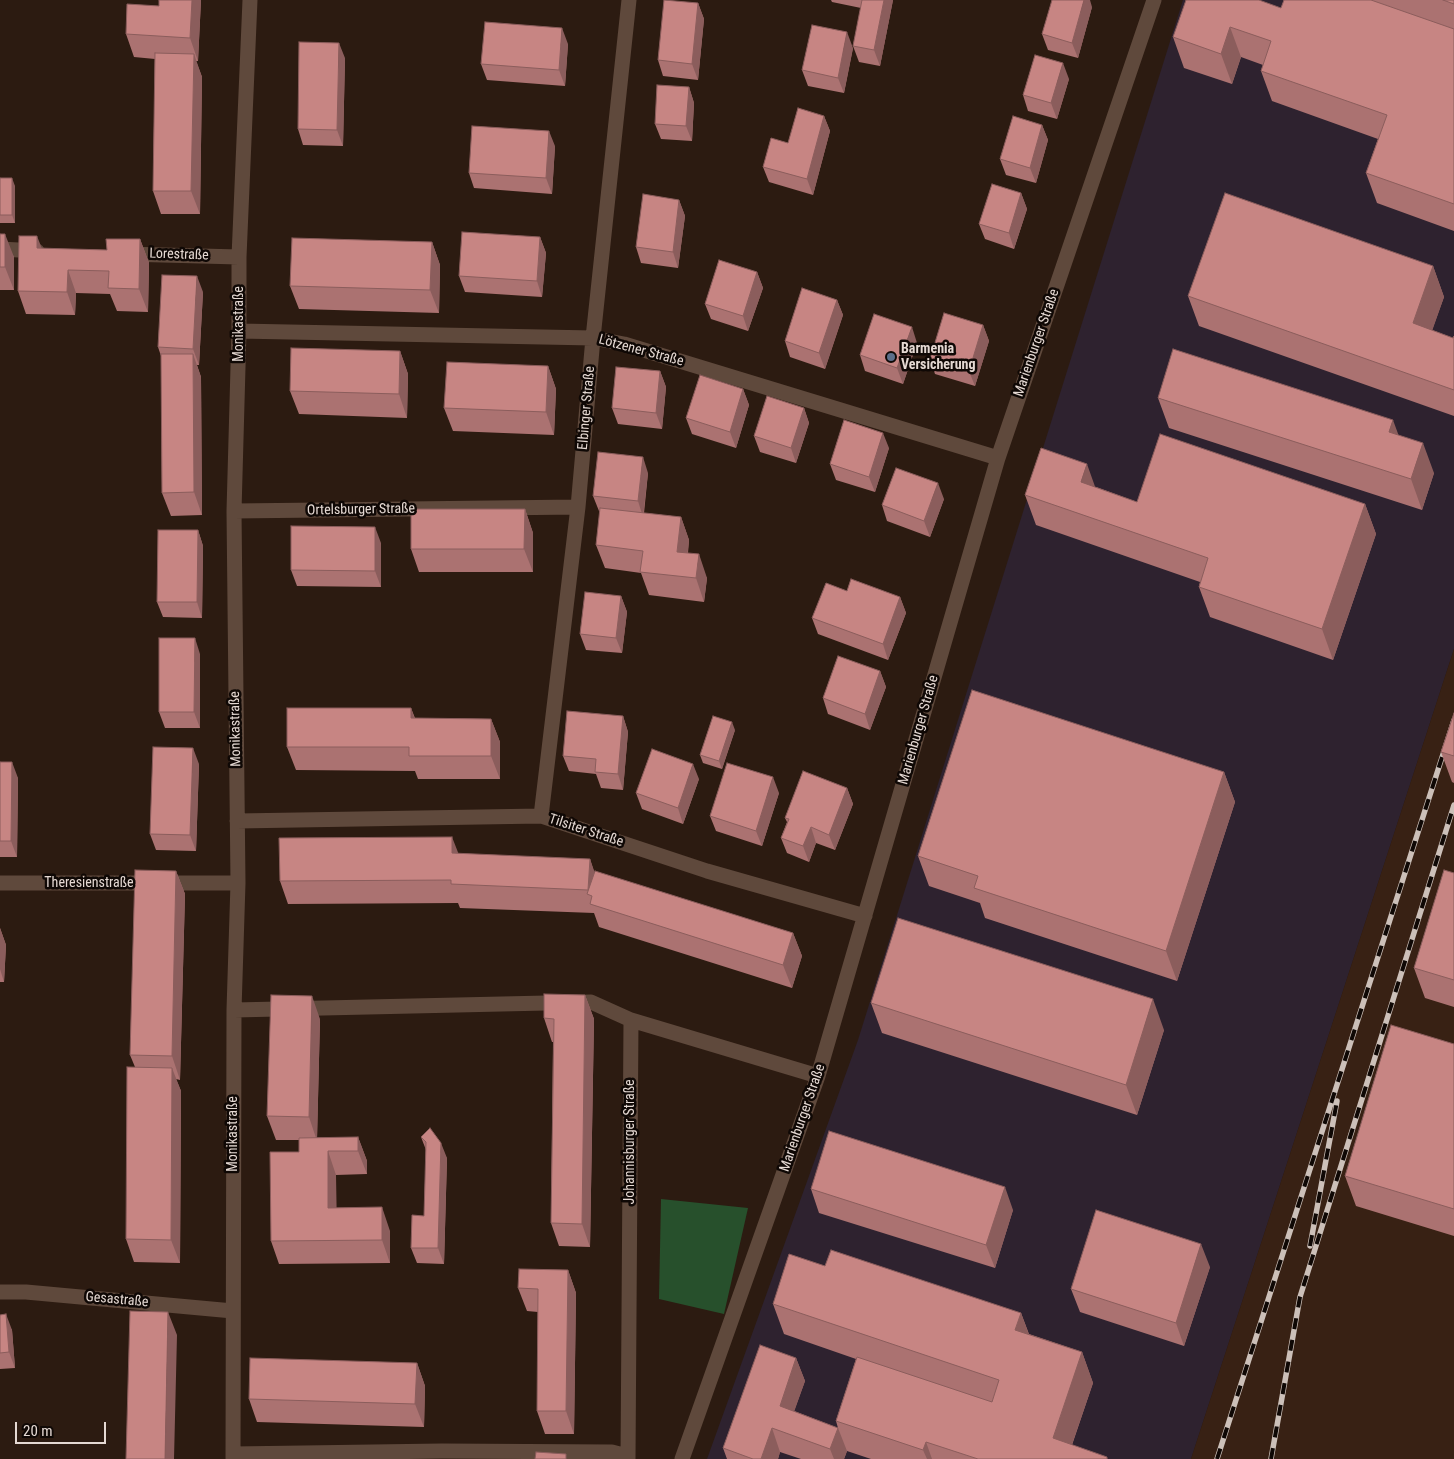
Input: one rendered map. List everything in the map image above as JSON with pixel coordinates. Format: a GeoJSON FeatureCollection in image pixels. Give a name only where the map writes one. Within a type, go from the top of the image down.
{"type":"FeatureCollection","features":[{"type":"Feature","properties":{"kind":"street","name":"Monikastraße"},"geometry":{"type":"LineString","coordinates":[[233,1457],[234,1010],[238,883],[234,511],[239,257],[250,0]]}},
{"type":"Feature","properties":{"kind":"street","name":"Elbinger Straße"},"geometry":{"type":"LineString","coordinates":[[541,816],[578,508],[592,338],[629,0]]}},
{"type":"Feature","properties":{"kind":"street","name":"Marienburger Straße"},"geometry":{"type":"LineString","coordinates":[[682,1459],[818,1076],[998,458],[1154,0]]}},
{"type":"Feature","properties":{"kind":"street"},"geometry":{"type":"LineString","coordinates":[[0,250],[50,251]]}},
{"type":"Feature","properties":{"kind":"street","name":"Lorestraße"},"geometry":{"type":"LineString","coordinates":[[109,253],[239,257]]}},
{"type":"Feature","properties":{"kind":"street","name":"Lötzener Straße"},"geometry":{"type":"LineString","coordinates":[[239,331],[592,338],[624,344],[998,458]]}},
{"type":"Feature","properties":{"kind":"street","name":"Ortelsburger Straße"},"geometry":{"type":"LineString","coordinates":[[234,511],[578,508]]}},
{"type":"Feature","properties":{"kind":"street","name":"Tilsiter Straße"},"geometry":{"type":"LineString","coordinates":[[237,821],[541,816],[707,871],[865,916]]}},
{"type":"Feature","properties":{"kind":"street","name":"Theresienstraße"},"geometry":{"type":"LineString","coordinates":[[0,883],[238,883]]}},
{"type":"Feature","properties":{"kind":"street"},"geometry":{"type":"LineString","coordinates":[[234,1010],[591,1002],[631,1020],[818,1076]]}},
{"type":"Feature","properties":{"kind":"street","name":"Johannisburger Straße"},"geometry":{"type":"LineString","coordinates":[[628,1457],[631,1020]]}},
{"type":"Feature","properties":{"kind":"street","name":"Gesastraße"},"geometry":{"type":"LineString","coordinates":[[0,1292],[26,1292],[233,1311]]}},
{"type":"Feature","properties":{"kind":"street"},"geometry":{"type":"LineString","coordinates":[[233,1457],[442,1451],[612,1452],[628,1457]]}},
{"type":"Feature","properties":{"kind":"shaded area"},"geometry":{"type":"Polygon","coordinates":[[[1183,0],[1454,0],[1454,649],[1191,1459],[707,1459],[858,1040],[1183,0]]]}},
{"type":"Feature","properties":{"kind":"shaded area"},"geometry":{"type":"Polygon","coordinates":[[[1454,649],[1454,1459],[1191,1459],[1454,649]]]}},
{"type":"Feature","properties":{"kind":"green space"},"geometry":{"type":"Polygon","coordinates":[[[661,1199],[748,1208],[724,1314],[659,1299],[661,1199]]]}},
{"type":"Feature","properties":{"kind":"building"},"geometry":{"type":"Polygon","coordinates":[[[159,0],[192,0],[190,38],[126,34],[127,4],[159,6],[159,0]]]}},
{"type":"Feature","properties":{"kind":"building"},"geometry":{"type":"Polygon","coordinates":[[[664,0],[698,3],[692,64],[658,60],[664,0]]]}},
{"type":"Feature","properties":{"kind":"building"},"geometry":{"type":"Polygon","coordinates":[[[862,0],[884,0],[874,50],[853,46],[862,0]]]}},
{"type":"Feature","properties":{"kind":"building"},"geometry":{"type":"Polygon","coordinates":[[[1052,0],[1084,0],[1072,43],[1042,34],[1052,0]]]}},
{"type":"Feature","properties":{"kind":"building"},"geometry":{"type":"Polygon","coordinates":[[[1186,0],[1259,0],[1281,8],[1284,0],[1371,0],[1454,29],[1454,204],[1366,173],[1387,115],[1261,71],[1271,41],[1230,27],[1221,54],[1173,37],[1186,0]]]}},
{"type":"Feature","properties":{"kind":"building"},"geometry":{"type":"Polygon","coordinates":[[[1443,0],[1454,0],[1454,4],[1443,0]]]}},
{"type":"Feature","properties":{"kind":"building"},"geometry":{"type":"Polygon","coordinates":[[[485,22],[562,28],[559,70],[481,64],[485,22]]]}},
{"type":"Feature","properties":{"kind":"building"},"geometry":{"type":"Polygon","coordinates":[[[812,25],[847,32],[838,78],[802,70],[812,25]]]}},
{"type":"Feature","properties":{"kind":"building"},"geometry":{"type":"Polygon","coordinates":[[[299,42],[339,43],[337,130],[298,129],[299,42]]]}},
{"type":"Feature","properties":{"kind":"building"},"geometry":{"type":"Polygon","coordinates":[[[155,53],[194,54],[191,191],[153,191],[155,53]]]}},
{"type":"Feature","properties":{"kind":"building"},"geometry":{"type":"Polygon","coordinates":[[[1035,55],[1063,63],[1051,103],[1023,95],[1035,55]]]}},
{"type":"Feature","properties":{"kind":"building"},"geometry":{"type":"Polygon","coordinates":[[[657,85],[689,87],[686,126],[655,124],[657,85]]]}},
{"type":"Feature","properties":{"kind":"building"},"geometry":{"type":"Polygon","coordinates":[[[798,108],[824,116],[807,179],[763,167],[771,138],[788,143],[798,108]]]}},
{"type":"Feature","properties":{"kind":"building"},"geometry":{"type":"Polygon","coordinates":[[[1013,116],[1042,125],[1030,168],[1000,159],[1013,116]]]}},
{"type":"Feature","properties":{"kind":"building"},"geometry":{"type":"Polygon","coordinates":[[[472,126],[549,131],[546,178],[469,173],[472,126]]]}},
{"type":"Feature","properties":{"kind":"building"},"geometry":{"type":"Polygon","coordinates":[[[0,178],[12,178],[12,215],[0,215],[0,178]]]}},
{"type":"Feature","properties":{"kind":"building"},"geometry":{"type":"Polygon","coordinates":[[[992,184],[1021,193],[1009,233],[979,224],[992,184]]]}},
{"type":"Feature","properties":{"kind":"building"},"geometry":{"type":"Polygon","coordinates":[[[1225,193],[1433,266],[1413,323],[1453,338],[1454,336],[1454,390],[1188,296],[1225,193]]]}},
{"type":"Feature","properties":{"kind":"building"},"geometry":{"type":"Polygon","coordinates":[[[643,194],[679,200],[673,252],[636,247],[643,194]]]}},
{"type":"Feature","properties":{"kind":"building"},"geometry":{"type":"Polygon","coordinates":[[[462,232],[540,237],[537,281],[459,276],[462,232]]]}},
{"type":"Feature","properties":{"kind":"building"},"geometry":{"type":"Polygon","coordinates":[[[0,234],[5,234],[5,267],[0,267],[0,234]]]}},
{"type":"Feature","properties":{"kind":"building"},"geometry":{"type":"Polygon","coordinates":[[[19,236],[37,236],[37,248],[107,250],[106,239],[140,239],[139,289],[108,288],[109,271],[68,270],[67,292],[18,291],[19,236]]]}},
{"type":"Feature","properties":{"kind":"building"},"geometry":{"type":"Polygon","coordinates":[[[292,238],[432,242],[430,290],[290,286],[292,238]]]}},
{"type":"Feature","properties":{"kind":"building"},"geometry":{"type":"Polygon","coordinates":[[[719,260],[757,272],[743,316],[705,304],[719,260]]]}},
{"type":"Feature","properties":{"kind":"building"},"geometry":{"type":"Polygon","coordinates":[[[162,275],[197,276],[193,349],[158,347],[162,275]]]}},
{"type":"Feature","properties":{"kind":"building"},"geometry":{"type":"Polygon","coordinates":[[[802,288],[837,300],[819,353],[785,341],[802,288]]]}},
{"type":"Feature","properties":{"kind":"building"},"geometry":{"type":"Polygon","coordinates":[[[944,313],[983,325],[969,371],[930,359],[944,313]]]}},
{"type":"Feature","properties":{"kind":"building"},"geometry":{"type":"Polygon","coordinates":[[[874,314],[912,327],[897,368],[860,355],[874,314]]]}},
{"type":"Feature","properties":{"kind":"building"},"geometry":{"type":"Polygon","coordinates":[[[291,348],[400,351],[399,394],[290,391],[291,348]]]}},
{"type":"Feature","properties":{"kind":"building"},"geometry":{"type":"Polygon","coordinates":[[[1173,349],[1393,420],[1389,432],[1423,443],[1411,479],[1158,398],[1173,349]]]}},
{"type":"Feature","properties":{"kind":"building"},"geometry":{"type":"Polygon","coordinates":[[[161,354],[193,354],[194,492],[162,493],[161,354]]]}},
{"type":"Feature","properties":{"kind":"building"},"geometry":{"type":"Polygon","coordinates":[[[447,362],[548,366],[546,412],[444,408],[447,362]]]}},
{"type":"Feature","properties":{"kind":"building"},"geometry":{"type":"Polygon","coordinates":[[[616,367],[660,371],[656,413],[612,408],[616,367]]]}},
{"type":"Feature","properties":{"kind":"building"},"geometry":{"type":"Polygon","coordinates":[[[700,375],[743,389],[730,432],[686,418],[700,375]]]}},
{"type":"Feature","properties":{"kind":"building"},"geometry":{"type":"Polygon","coordinates":[[[767,396],[804,408],[791,448],[754,436],[767,396]]]}},
{"type":"Feature","properties":{"kind":"building"},"geometry":{"type":"Polygon","coordinates":[[[844,420],[883,433],[869,477],[830,464],[844,420]]]}},
{"type":"Feature","properties":{"kind":"building"},"geometry":{"type":"Polygon","coordinates":[[[1160,434],[1365,504],[1322,629],[1199,587],[1208,558],[1025,495],[1041,448],[1087,464],[1081,482],[1137,502],[1160,434]]]}},
{"type":"Feature","properties":{"kind":"building"},"geometry":{"type":"Polygon","coordinates":[[[598,452],[643,457],[638,501],[593,496],[598,452]]]}},
{"type":"Feature","properties":{"kind":"building"},"geometry":{"type":"Polygon","coordinates":[[[896,468],[938,483],[924,521],[882,505],[896,468]]]}},
{"type":"Feature","properties":{"kind":"building"},"geometry":{"type":"Polygon","coordinates":[[[600,508],[681,517],[677,552],[699,554],[696,578],[640,572],[643,551],[596,545],[600,508]]]}},
{"type":"Feature","properties":{"kind":"building"},"geometry":{"type":"Polygon","coordinates":[[[411,509],[525,509],[524,549],[411,549],[411,509]]]}},
{"type":"Feature","properties":{"kind":"building"},"geometry":{"type":"Polygon","coordinates":[[[291,526],[375,527],[375,571],[291,570],[291,526]]]}},
{"type":"Feature","properties":{"kind":"building"},"geometry":{"type":"Polygon","coordinates":[[[158,530],[198,530],[197,602],[157,602],[158,530]]]}},
{"type":"Feature","properties":{"kind":"building"},"geometry":{"type":"Polygon","coordinates":[[[851,579],[900,597],[883,644],[812,618],[826,583],[847,591],[851,579]]]}},
{"type":"Feature","properties":{"kind":"building"},"geometry":{"type":"Polygon","coordinates":[[[585,592],[621,596],[616,638],[580,634],[585,592]]]}},
{"type":"Feature","properties":{"kind":"building"},"geometry":{"type":"Polygon","coordinates":[[[159,638],[195,638],[194,712],[159,712],[159,638]]]}},
{"type":"Feature","properties":{"kind":"building"},"geometry":{"type":"Polygon","coordinates":[[[838,656],[880,671],[865,714],[823,698],[838,656]]]}},
{"type":"Feature","properties":{"kind":"building"},"geometry":{"type":"Polygon","coordinates":[[[972,690],[1224,772],[1166,951],[974,888],[978,876],[918,856],[972,690]]]}},
{"type":"Feature","properties":{"kind":"building"},"geometry":{"type":"Polygon","coordinates":[[[287,708],[411,708],[411,718],[491,719],[491,756],[409,756],[409,747],[287,747],[287,708]]]}},
{"type":"Feature","properties":{"kind":"building"},"geometry":{"type":"Polygon","coordinates":[[[567,711],[623,716],[618,774],[595,772],[596,759],[563,756],[567,711]]]}},
{"type":"Feature","properties":{"kind":"building"},"geometry":{"type":"Polygon","coordinates":[[[1454,713],[1454,756],[1441,752],[1454,713]]]}},
{"type":"Feature","properties":{"kind":"building"},"geometry":{"type":"Polygon","coordinates":[[[713,716],[732,722],[719,761],[700,755],[713,716]]]}},
{"type":"Feature","properties":{"kind":"building"},"geometry":{"type":"Polygon","coordinates":[[[153,747],[193,748],[190,835],[150,834],[153,747]]]}},
{"type":"Feature","properties":{"kind":"building"},"geometry":{"type":"Polygon","coordinates":[[[652,749],[693,764],[678,808],[636,793],[652,749]]]}},
{"type":"Feature","properties":{"kind":"building"},"geometry":{"type":"Polygon","coordinates":[[[0,762],[12,762],[11,841],[0,841],[0,762]]]}},
{"type":"Feature","properties":{"kind":"building"},"geometry":{"type":"Polygon","coordinates":[[[727,763],[773,777],[756,831],[710,816],[727,763]]]}},
{"type":"Feature","properties":{"kind":"building"},"geometry":{"type":"Polygon","coordinates":[[[803,771],[847,788],[829,835],[811,827],[803,846],[781,838],[789,819],[785,818],[803,771]]]}},
{"type":"Feature","properties":{"kind":"building"},"geometry":{"type":"Polygon","coordinates":[[[452,837],[452,853],[590,859],[588,890],[451,884],[451,880],[280,881],[279,838],[452,837]]]}},
{"type":"Feature","properties":{"kind":"building"},"geometry":{"type":"Polygon","coordinates":[[[135,870],[176,871],[172,1056],[130,1055],[135,870]]]}},
{"type":"Feature","properties":{"kind":"building"},"geometry":{"type":"Polygon","coordinates":[[[1444,870],[1454,873],[1454,980],[1414,968],[1444,870]]]}},
{"type":"Feature","properties":{"kind":"building"},"geometry":{"type":"Polygon","coordinates":[[[595,871],[793,933],[783,965],[590,904],[592,896],[587,894],[595,871]]]}},
{"type":"Feature","properties":{"kind":"building"},"geometry":{"type":"Polygon","coordinates":[[[898,918],[1153,999],[1126,1085],[871,1003],[898,918]]]}},
{"type":"Feature","properties":{"kind":"building"},"geometry":{"type":"Polygon","coordinates":[[[544,994],[585,995],[582,1224],[551,1223],[554,1019],[544,1018],[544,994]]]}},
{"type":"Feature","properties":{"kind":"building"},"geometry":{"type":"Polygon","coordinates":[[[271,995],[312,996],[309,1117],[267,1116],[271,995]]]}},
{"type":"Feature","properties":{"kind":"building"},"geometry":{"type":"Polygon","coordinates":[[[1391,1025],[1454,1044],[1454,1209],[1345,1176],[1391,1025]]]}},
{"type":"Feature","properties":{"kind":"building"},"geometry":{"type":"Polygon","coordinates":[[[127,1067],[172,1068],[171,1240],[126,1239],[127,1067]]]}},
{"type":"Feature","properties":{"kind":"building"},"geometry":{"type":"Polygon","coordinates":[[[430,1128],[441,1143],[438,1248],[411,1248],[412,1215],[424,1216],[426,1142],[421,1137],[430,1128]]]}},
{"type":"Feature","properties":{"kind":"building"},"geometry":{"type":"Polygon","coordinates":[[[829,1131],[1005,1187],[986,1245],[811,1189],[829,1131]]]}},
{"type":"Feature","properties":{"kind":"building"},"geometry":{"type":"Polygon","coordinates":[[[358,1137],[358,1151],[328,1151],[328,1208],[382,1207],[382,1240],[271,1241],[270,1152],[299,1152],[299,1138],[358,1137]]]}},
{"type":"Feature","properties":{"kind":"building"},"geometry":{"type":"Polygon","coordinates":[[[1096,1210],[1201,1244],[1176,1323],[1071,1289],[1096,1210]]]}},
{"type":"Feature","properties":{"kind":"building"},"geometry":{"type":"Polygon","coordinates":[[[831,1250],[1021,1313],[1015,1330],[1082,1352],[1053,1438],[1107,1457],[1107,1459],[978,1459],[926,1442],[923,1450],[836,1421],[857,1357],[992,1402],[999,1380],[773,1304],[789,1254],[825,1266],[831,1250]]]}},
{"type":"Feature","properties":{"kind":"building"},"geometry":{"type":"Polygon","coordinates":[[[519,1269],[568,1270],[566,1411],[537,1411],[538,1289],[518,1288],[519,1269]]]}},
{"type":"Feature","properties":{"kind":"building"},"geometry":{"type":"Polygon","coordinates":[[[130,1311],[168,1312],[165,1459],[126,1459],[130,1311]]]}},
{"type":"Feature","properties":{"kind":"building"},"geometry":{"type":"Polygon","coordinates":[[[6,1314],[9,1352],[0,1353],[0,1315],[6,1314]]]}},
{"type":"Feature","properties":{"kind":"building"},"geometry":{"type":"Polygon","coordinates":[[[760,1345],[796,1358],[780,1406],[838,1428],[830,1449],[772,1428],[761,1459],[753,1459],[723,1448],[760,1345]]]}},
{"type":"Feature","properties":{"kind":"building"},"geometry":{"type":"Polygon","coordinates":[[[250,1358],[417,1363],[415,1404],[249,1399],[250,1358]]]}},
{"type":"Feature","properties":{"kind":"building"},"geometry":{"type":"Polygon","coordinates":[[[536,1452],[566,1454],[566,1459],[535,1459],[536,1452]]]}},
{"type":"Feature","properties":{"kind":"railway"},"geometry":{"type":"LineString","coordinates":[[1217,1459],[1454,720]]}},
{"type":"Feature","properties":{"kind":"railway"},"geometry":{"type":"LineString","coordinates":[[1271,1459],[1300,1297],[1454,805]]}},
{"type":"Feature","properties":{"kind":"railway"},"geometry":{"type":"LineString","coordinates":[[1310,1246],[1337,1101]]}},
{"type":"Feature","properties":{"kind":"place","name":"Barmenia Versicherung"},"geometry":{"type":"Point","coordinates":[891,357]}}]}
